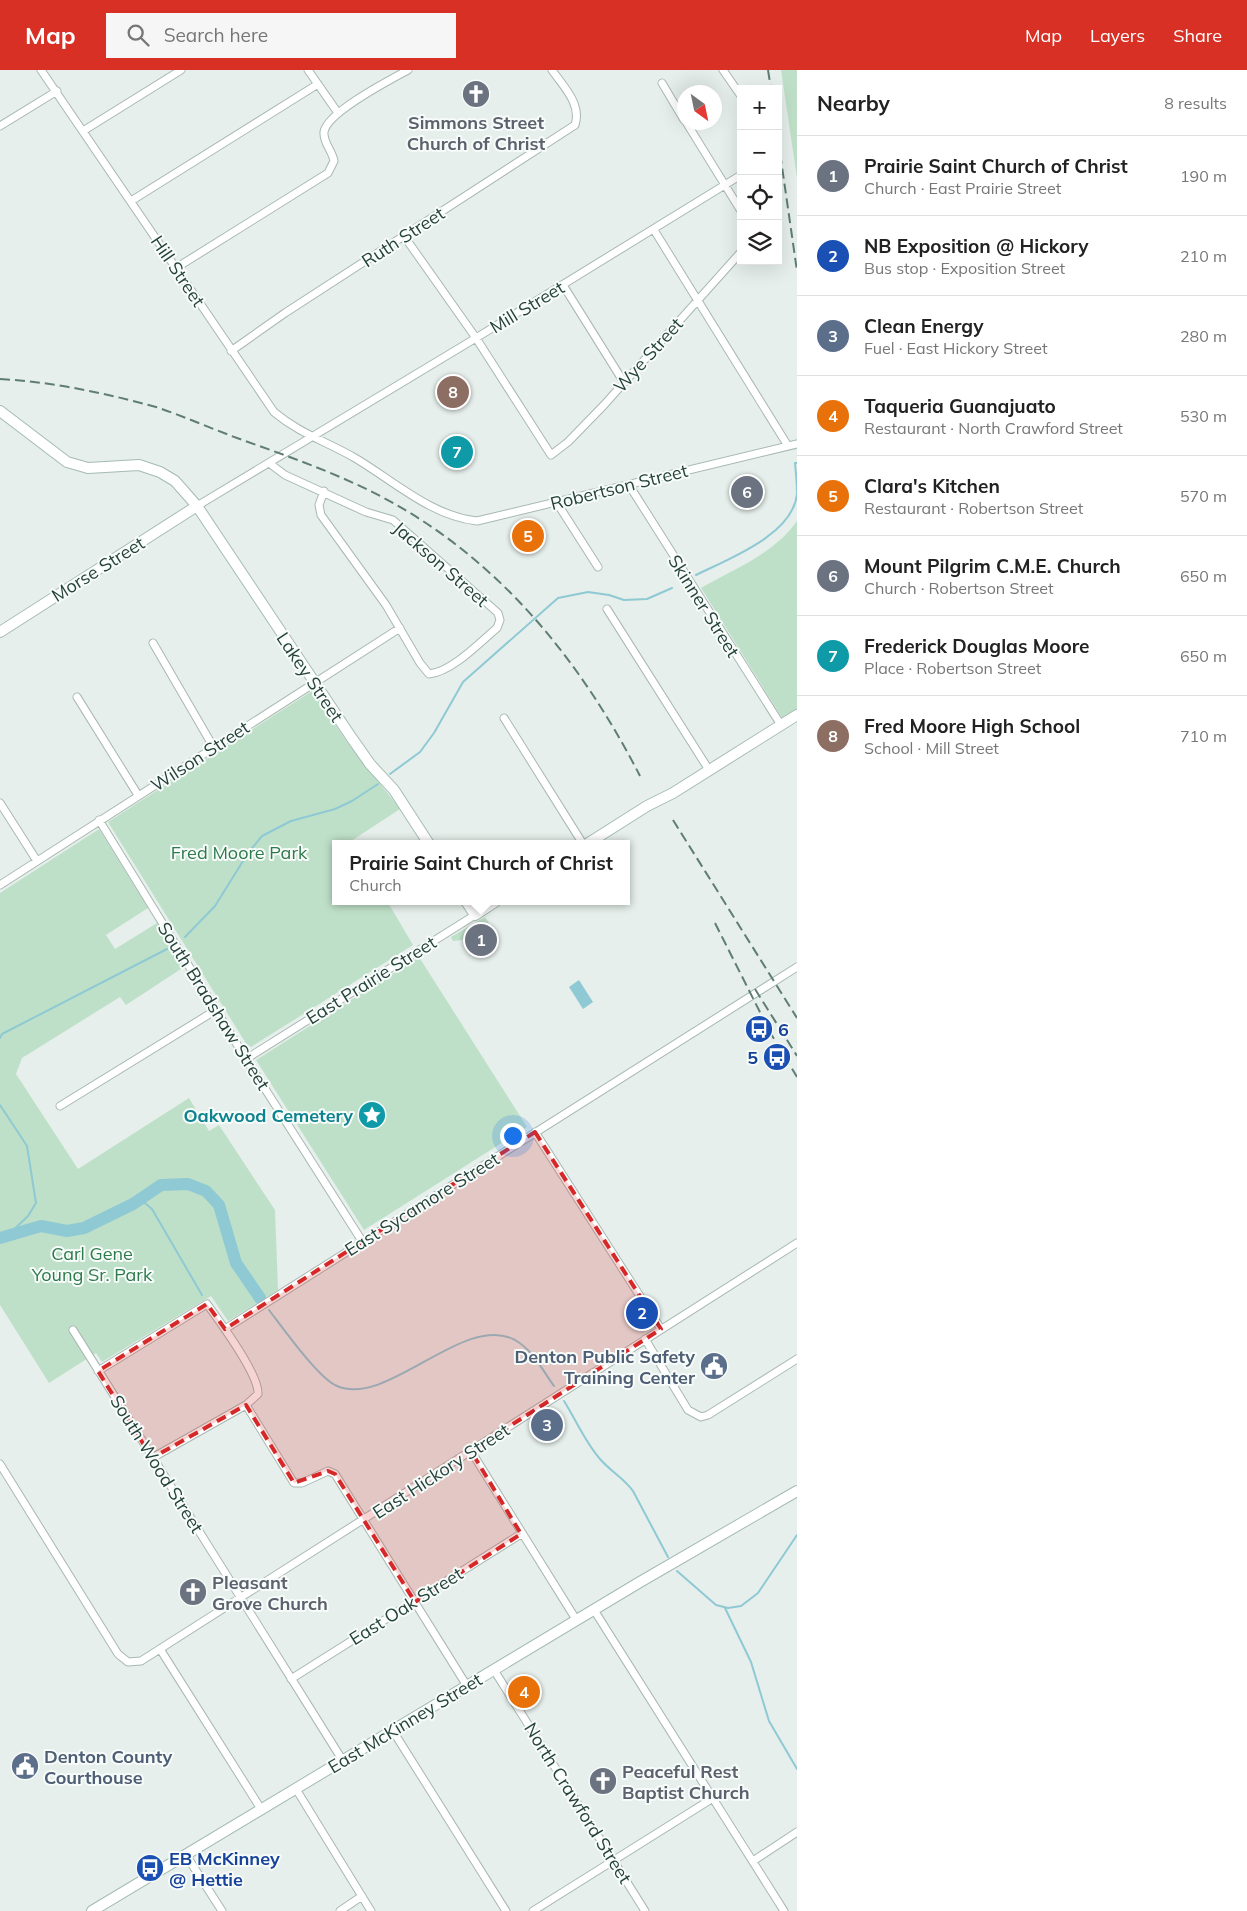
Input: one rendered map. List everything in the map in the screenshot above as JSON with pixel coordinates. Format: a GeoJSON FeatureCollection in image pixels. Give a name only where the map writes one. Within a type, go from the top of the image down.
{"type":"FeatureCollection","features":[{"type":"Feature","properties":{"kind":"street","name":"Hill Street"},"geometry":{"type":"LineString","coordinates":[[41,70],[274,412],[302,433],[312,437]]}},
{"type":"Feature","properties":{"kind":"street"},"geometry":{"type":"LineString","coordinates":[[83,131],[181,70]]}},
{"type":"Feature","properties":{"kind":"street"},"geometry":{"type":"LineString","coordinates":[[308,70],[338,113]]}},
{"type":"Feature","properties":{"kind":"street"},"geometry":{"type":"LineString","coordinates":[[176,268],[328,173],[334,161],[324,138],[324,131],[332,117],[408,70]]}},
{"type":"Feature","properties":{"kind":"street","name":"Ruth Street"},"geometry":{"type":"LineString","coordinates":[[231,351],[575,125],[578,113],[576,106],[552,70]]}},
{"type":"Feature","properties":{"kind":"street"},"geometry":{"type":"LineString","coordinates":[[723,70],[737,90]]}},
{"type":"Feature","properties":{"kind":"street"},"geometry":{"type":"LineString","coordinates":[[662,83],[677,108]]}},
{"type":"Feature","properties":{"kind":"street"},"geometry":{"type":"LineString","coordinates":[[131,201],[318,84]]}},
{"type":"Feature","properties":{"kind":"street"},"geometry":{"type":"LineString","coordinates":[[0,126],[57,91]]}},
{"type":"Feature","properties":{"kind":"street"},"geometry":{"type":"LineString","coordinates":[[690,130],[737,205]]}},
{"type":"Feature","properties":{"kind":"street","name":"Mill Street"},"geometry":{"type":"LineString","coordinates":[[197,506],[737,178]]}},
{"type":"Feature","properties":{"kind":"street"},"geometry":{"type":"LineString","coordinates":[[654,230],[788,446]]}},
{"type":"Feature","properties":{"kind":"street"},"geometry":{"type":"LineString","coordinates":[[404,236],[476,338]]}},
{"type":"Feature","properties":{"kind":"street","name":"Wye Street"},"geometry":{"type":"LineString","coordinates":[[476,338],[551,455],[568,442],[737,256]]}},
{"type":"Feature","properties":{"kind":"street"},"geometry":{"type":"LineString","coordinates":[[563,285],[623,381]]}},
{"type":"Feature","properties":{"kind":"street","name":"Lakey Street"},"geometry":{"type":"LineString","coordinates":[[0,411],[67,462],[88,468],[123,464],[139,465],[154,470],[175,481],[197,506],[314,683],[370,764],[394,790],[426,840]]}},
{"type":"Feature","properties":{"kind":"street","name":"Robertson Street"},"geometry":{"type":"LineString","coordinates":[[312,437],[354,457],[444,514],[460,519],[477,521],[797,444]]}},
{"type":"Feature","properties":{"kind":"street","name":"Jackson Street"},"geometry":{"type":"LineString","coordinates":[[268,463],[285,475],[324,491],[366,512],[393,520],[498,613],[500,620],[497,628],[467,653],[448,667],[429,674],[420,663],[400,628]]}},
{"type":"Feature","properties":{"kind":"street","name":"Skinner Street"},"geometry":{"type":"LineString","coordinates":[[629,485],[781,725]]}},
{"type":"Feature","properties":{"kind":"street"},"geometry":{"type":"LineString","coordinates":[[324,491],[319,505],[321,514],[400,628]]}},
{"type":"Feature","properties":{"kind":"street"},"geometry":{"type":"LineString","coordinates":[[557,503],[598,566]]}},
{"type":"Feature","properties":{"kind":"street","name":"Morse Street"},"geometry":{"type":"LineString","coordinates":[[0,632],[197,506]]}},
{"type":"Feature","properties":{"kind":"street"},"geometry":{"type":"LineString","coordinates":[[607,609],[709,770]]}},
{"type":"Feature","properties":{"kind":"street","name":"Wilson Street"},"geometry":{"type":"LineString","coordinates":[[0,885],[400,628]]}},
{"type":"Feature","properties":{"kind":"street"},"geometry":{"type":"LineString","coordinates":[[153,643],[214,748]]}},
{"type":"Feature","properties":{"kind":"street"},"geometry":{"type":"LineString","coordinates":[[76,697],[138,795]]}},
{"type":"Feature","properties":{"kind":"street"},"geometry":{"type":"LineString","coordinates":[[594,840],[797,715]]}},
{"type":"Feature","properties":{"kind":"street"},"geometry":{"type":"LineString","coordinates":[[504,718],[580,840]]}},
{"type":"Feature","properties":{"kind":"street"},"geometry":{"type":"LineString","coordinates":[[0,803],[37,861]]}},
{"type":"Feature","properties":{"kind":"street","name":"South Bradshaw Street"},"geometry":{"type":"LineString","coordinates":[[100,820],[246,1059],[362,1241]]}},
{"type":"Feature","properties":{"kind":"street"},"geometry":{"type":"LineString","coordinates":[[469,905],[475,915]]}},
{"type":"Feature","properties":{"kind":"street","name":"East Prairie Street"},"geometry":{"type":"LineString","coordinates":[[246,1059],[490,905]]}},
{"type":"Feature","properties":{"kind":"street","name":"East Sycamore Street"},"geometry":{"type":"LineString","coordinates":[[225,1329],[797,967]]}},
{"type":"Feature","properties":{"kind":"street"},"geometry":{"type":"LineString","coordinates":[[60,1106],[216,1010]]}},
{"type":"Feature","properties":{"kind":"street"},"geometry":{"type":"LineString","coordinates":[[535,1132],[661,1328]]}},
{"type":"Feature","properties":{"kind":"street","name":"East Hickory Street"},"geometry":{"type":"LineString","coordinates":[[0,1464],[118,1654],[123,1659],[134,1662],[141,1661],[797,1243]]}},
{"type":"Feature","properties":{"kind":"street"},"geometry":{"type":"LineString","coordinates":[[98,1371],[207,1304],[225,1329],[258,1387],[258,1394],[246,1405],[152,1458]]}},
{"type":"Feature","properties":{"kind":"street","name":"South Wood Street"},"geometry":{"type":"LineString","coordinates":[[73,1330],[343,1761]]}},
{"type":"Feature","properties":{"kind":"street"},"geometry":{"type":"LineString","coordinates":[[645,1340],[677,1392],[693,1413],[701,1417],[708,1415],[797,1359]]}},
{"type":"Feature","properties":{"kind":"street"},"geometry":{"type":"LineString","coordinates":[[246,1405],[294,1483],[302,1483],[328,1471],[335,1474],[467,1686]]}},
{"type":"Feature","properties":{"kind":"street"},"geometry":{"type":"LineString","coordinates":[[471,1451],[577,1621]]}},
{"type":"Feature","properties":{"kind":"street","name":"East McKinney Street"},"geometry":{"type":"LineString","coordinates":[[92,1911],[594,1610],[797,1491]]}},
{"type":"Feature","properties":{"kind":"street","name":"East Oak Street"},"geometry":{"type":"LineString","coordinates":[[291,1678],[521,1534]]}},
{"type":"Feature","properties":{"kind":"street"},"geometry":{"type":"LineString","coordinates":[[594,1610],[784,1911]]}},
{"type":"Feature","properties":{"kind":"street"},"geometry":{"type":"LineString","coordinates":[[160,1650],[262,1810]]}},
{"type":"Feature","properties":{"kind":"street","name":"North Crawford Street"},"geometry":{"type":"LineString","coordinates":[[494,1670],[645,1911]]}},
{"type":"Feature","properties":{"kind":"street"},"geometry":{"type":"LineString","coordinates":[[393,1731],[506,1911]]}},
{"type":"Feature","properties":{"kind":"street"},"geometry":{"type":"LineString","coordinates":[[296,1789],[372,1911]]}},
{"type":"Feature","properties":{"kind":"street"},"geometry":{"type":"LineString","coordinates":[[533,1911],[713,1798]]}},
{"type":"Feature","properties":{"kind":"street"},"geometry":{"type":"LineString","coordinates":[[753,1861],[797,1832]]}},
{"type":"Feature","properties":{"kind":"street"},"geometry":{"type":"LineString","coordinates":[[186,1855],[222,1911]]}},
{"type":"Feature","properties":{"kind":"street"},"geometry":{"type":"LineString","coordinates":[[340,1911],[362,1896]]}},
{"type":"Feature","properties":{"kind":"highlighted area"},"geometry":{"type":"Polygon","coordinates":[[[535,1132],[661,1329],[471,1451],[521,1534],[415,1602],[335,1474],[328,1471],[294,1483],[246,1405],[152,1458],[98,1371],[207,1304],[225,1329],[535,1132]]]}},
{"type":"Feature","properties":{"kind":"green space"},"geometry":{"type":"Polygon","coordinates":[[[781,70],[797,70],[797,178],[781,70]]]}},
{"type":"Feature","properties":{"kind":"green space"},"geometry":{"type":"Polygon","coordinates":[[[797,521],[797,710],[783,719],[701,588],[766,551],[788,532],[797,521]]]}},
{"type":"Feature","properties":{"kind":"green space","name":"Fred Moore Park"},"geometry":{"type":"Polygon","coordinates":[[[312,691],[347,742],[400,809],[353,840],[332,840],[332,905],[389,905],[413,945],[251,1047],[247,1045],[108,822],[312,691]]]}},
{"type":"Feature","properties":{"kind":"green space","name":"Carl Gene Young Sr. Park"},"geometry":{"type":"Polygon","coordinates":[[[99,829],[148,908],[106,935],[115,949],[157,923],[184,967],[126,1005],[120,997],[22,1058],[16,1074],[78,1169],[189,1098],[209,1131],[219,1125],[275,1210],[278,1290],[228,1321],[211,1296],[102,1362],[96,1353],[49,1383],[0,1305],[0,893],[99,829]]]}},
{"type":"Feature","properties":{"kind":"green space"},"geometry":{"type":"Polygon","coordinates":[[[485,917],[489,923],[462,940],[453,941],[451,937],[485,917]]]}},
{"type":"Feature","properties":{"kind":"green space","name":"Oakwood Cemetery"},"geometry":{"type":"Polygon","coordinates":[[[419,957],[527,1127],[364,1230],[256,1060],[419,957]]]}},
{"type":"Feature","properties":{"kind":"water"},"geometry":{"type":"Polygon","coordinates":[[[579,980],[593,1002],[583,1009],[569,987],[579,980]]]}},
{"type":"Feature","properties":{"kind":"waterway"},"geometry":{"type":"LineString","coordinates":[[696,575],[757,544],[784,522],[793,509],[797,494],[795,463],[797,463]]}},
{"type":"Feature","properties":{"kind":"waterway"},"geometry":{"type":"LineString","coordinates":[[390,774],[420,752],[434,733],[463,682],[558,598],[588,592],[609,595],[624,600],[647,599],[672,588]]}},
{"type":"Feature","properties":{"kind":"waterway"},"geometry":{"type":"LineString","coordinates":[[185,937],[215,906],[248,853],[262,836],[291,821],[335,809],[352,801],[378,784]]}},
{"type":"Feature","properties":{"kind":"waterway"},"geometry":{"type":"LineString","coordinates":[[0,1038],[2,1034],[167,949]]}},
{"type":"Feature","properties":{"kind":"waterway"},"geometry":{"type":"LineString","coordinates":[[0,1105],[27,1146],[36,1203],[28,1216],[7,1236]]}},
{"type":"Feature","properties":{"kind":"waterway"},"geometry":{"type":"LineString","coordinates":[[0,1238],[41,1226],[67,1231],[84,1228],[133,1204],[161,1185],[188,1184],[206,1191],[219,1205],[236,1263],[260,1298]]}},
{"type":"Feature","properties":{"kind":"waterway"},"geometry":{"type":"LineString","coordinates":[[140,1199],[152,1209],[202,1295]]}},
{"type":"Feature","properties":{"kind":"waterway"},"geometry":{"type":"LineString","coordinates":[[269,1310],[311,1363],[321,1374],[337,1386],[357,1389],[379,1384],[473,1338],[495,1335],[515,1340],[522,1344],[533,1355],[554,1386]]}},
{"type":"Feature","properties":{"kind":"waterway"},"geometry":{"type":"LineString","coordinates":[[564,1401],[595,1452],[633,1491],[668,1557]]}},
{"type":"Feature","properties":{"kind":"waterway"},"geometry":{"type":"LineString","coordinates":[[677,1571],[716,1605],[728,1608],[741,1606],[758,1593],[797,1535]]}},
{"type":"Feature","properties":{"kind":"waterway"},"geometry":{"type":"LineString","coordinates":[[725,1608],[751,1662],[769,1721],[797,1769]]}},
{"type":"Feature","properties":{"kind":"railway"},"geometry":{"type":"LineString","coordinates":[[768,70],[770,85]]}},
{"type":"Feature","properties":{"kind":"railway"},"geometry":{"type":"LineString","coordinates":[[782,167],[797,271]]}},
{"type":"Feature","properties":{"kind":"railway"},"geometry":{"type":"LineString","coordinates":[[0,379],[79,389],[156,407],[330,473],[384,498],[426,523],[465,551],[533,617],[564,654],[591,693],[617,734],[640,776]]}},
{"type":"Feature","properties":{"kind":"railway"},"geometry":{"type":"LineString","coordinates":[[673,820],[797,1018]]}},
{"type":"Feature","properties":{"kind":"railway"},"geometry":{"type":"LineString","coordinates":[[715,923],[771,1034],[797,1077]]}},
{"type":"Feature","properties":{"kind":"railway"},"geometry":{"type":"LineString","coordinates":[[755,989],[797,1056]]}},
{"type":"Feature","properties":{"kind":"place","name":"Simmons Street Church of Christ"},"geometry":{"type":"Point","coordinates":[476,94]}},
{"type":"Feature","properties":{"kind":"place","name":"Fred Moore High School"},"geometry":{"type":"Point","coordinates":[453,392]}},
{"type":"Feature","properties":{"kind":"place","name":"Frederick Douglas Moore"},"geometry":{"type":"Point","coordinates":[457,452]}},
{"type":"Feature","properties":{"kind":"place","name":"Mount Pilgrim C.M.E. Church"},"geometry":{"type":"Point","coordinates":[747,492]}},
{"type":"Feature","properties":{"kind":"place","name":"Clara's Kitchen"},"geometry":{"type":"Point","coordinates":[528,536]}},
{"type":"Feature","properties":{"kind":"place","name":"Prairie Saint Church of Christ"},"geometry":{"type":"Point","coordinates":[481,940]}},
{"type":"Feature","properties":{"kind":"place","name":"6"},"geometry":{"type":"Point","coordinates":[759,1029]}},
{"type":"Feature","properties":{"kind":"place","name":"5"},"geometry":{"type":"Point","coordinates":[777,1057]}},
{"type":"Feature","properties":{"kind":"place","name":"Oakwood Cemetery"},"geometry":{"type":"Point","coordinates":[372,1115]}},
{"type":"Feature","properties":{"kind":"place","name":"NB Exposition @ Hickory"},"geometry":{"type":"Point","coordinates":[642,1313]}},
{"type":"Feature","properties":{"kind":"place","name":"Denton Public Safety Training Center"},"geometry":{"type":"Point","coordinates":[714,1366]}},
{"type":"Feature","properties":{"kind":"place","name":"Clean Energy"},"geometry":{"type":"Point","coordinates":[547,1425]}},
{"type":"Feature","properties":{"kind":"place","name":"Pleasant Grove Church"},"geometry":{"type":"Point","coordinates":[193,1592]}},
{"type":"Feature","properties":{"kind":"place","name":"Taqueria Guanajuato"},"geometry":{"type":"Point","coordinates":[524,1692]}},
{"type":"Feature","properties":{"kind":"place","name":"Denton County Courthouse"},"geometry":{"type":"Point","coordinates":[25,1766]}},
{"type":"Feature","properties":{"kind":"place","name":"Peaceful Rest Baptist Church"},"geometry":{"type":"Point","coordinates":[603,1781]}},
{"type":"Feature","properties":{"kind":"place","name":"EB McKinney @ Hettie"},"geometry":{"type":"Point","coordinates":[150,1868]}}]}
